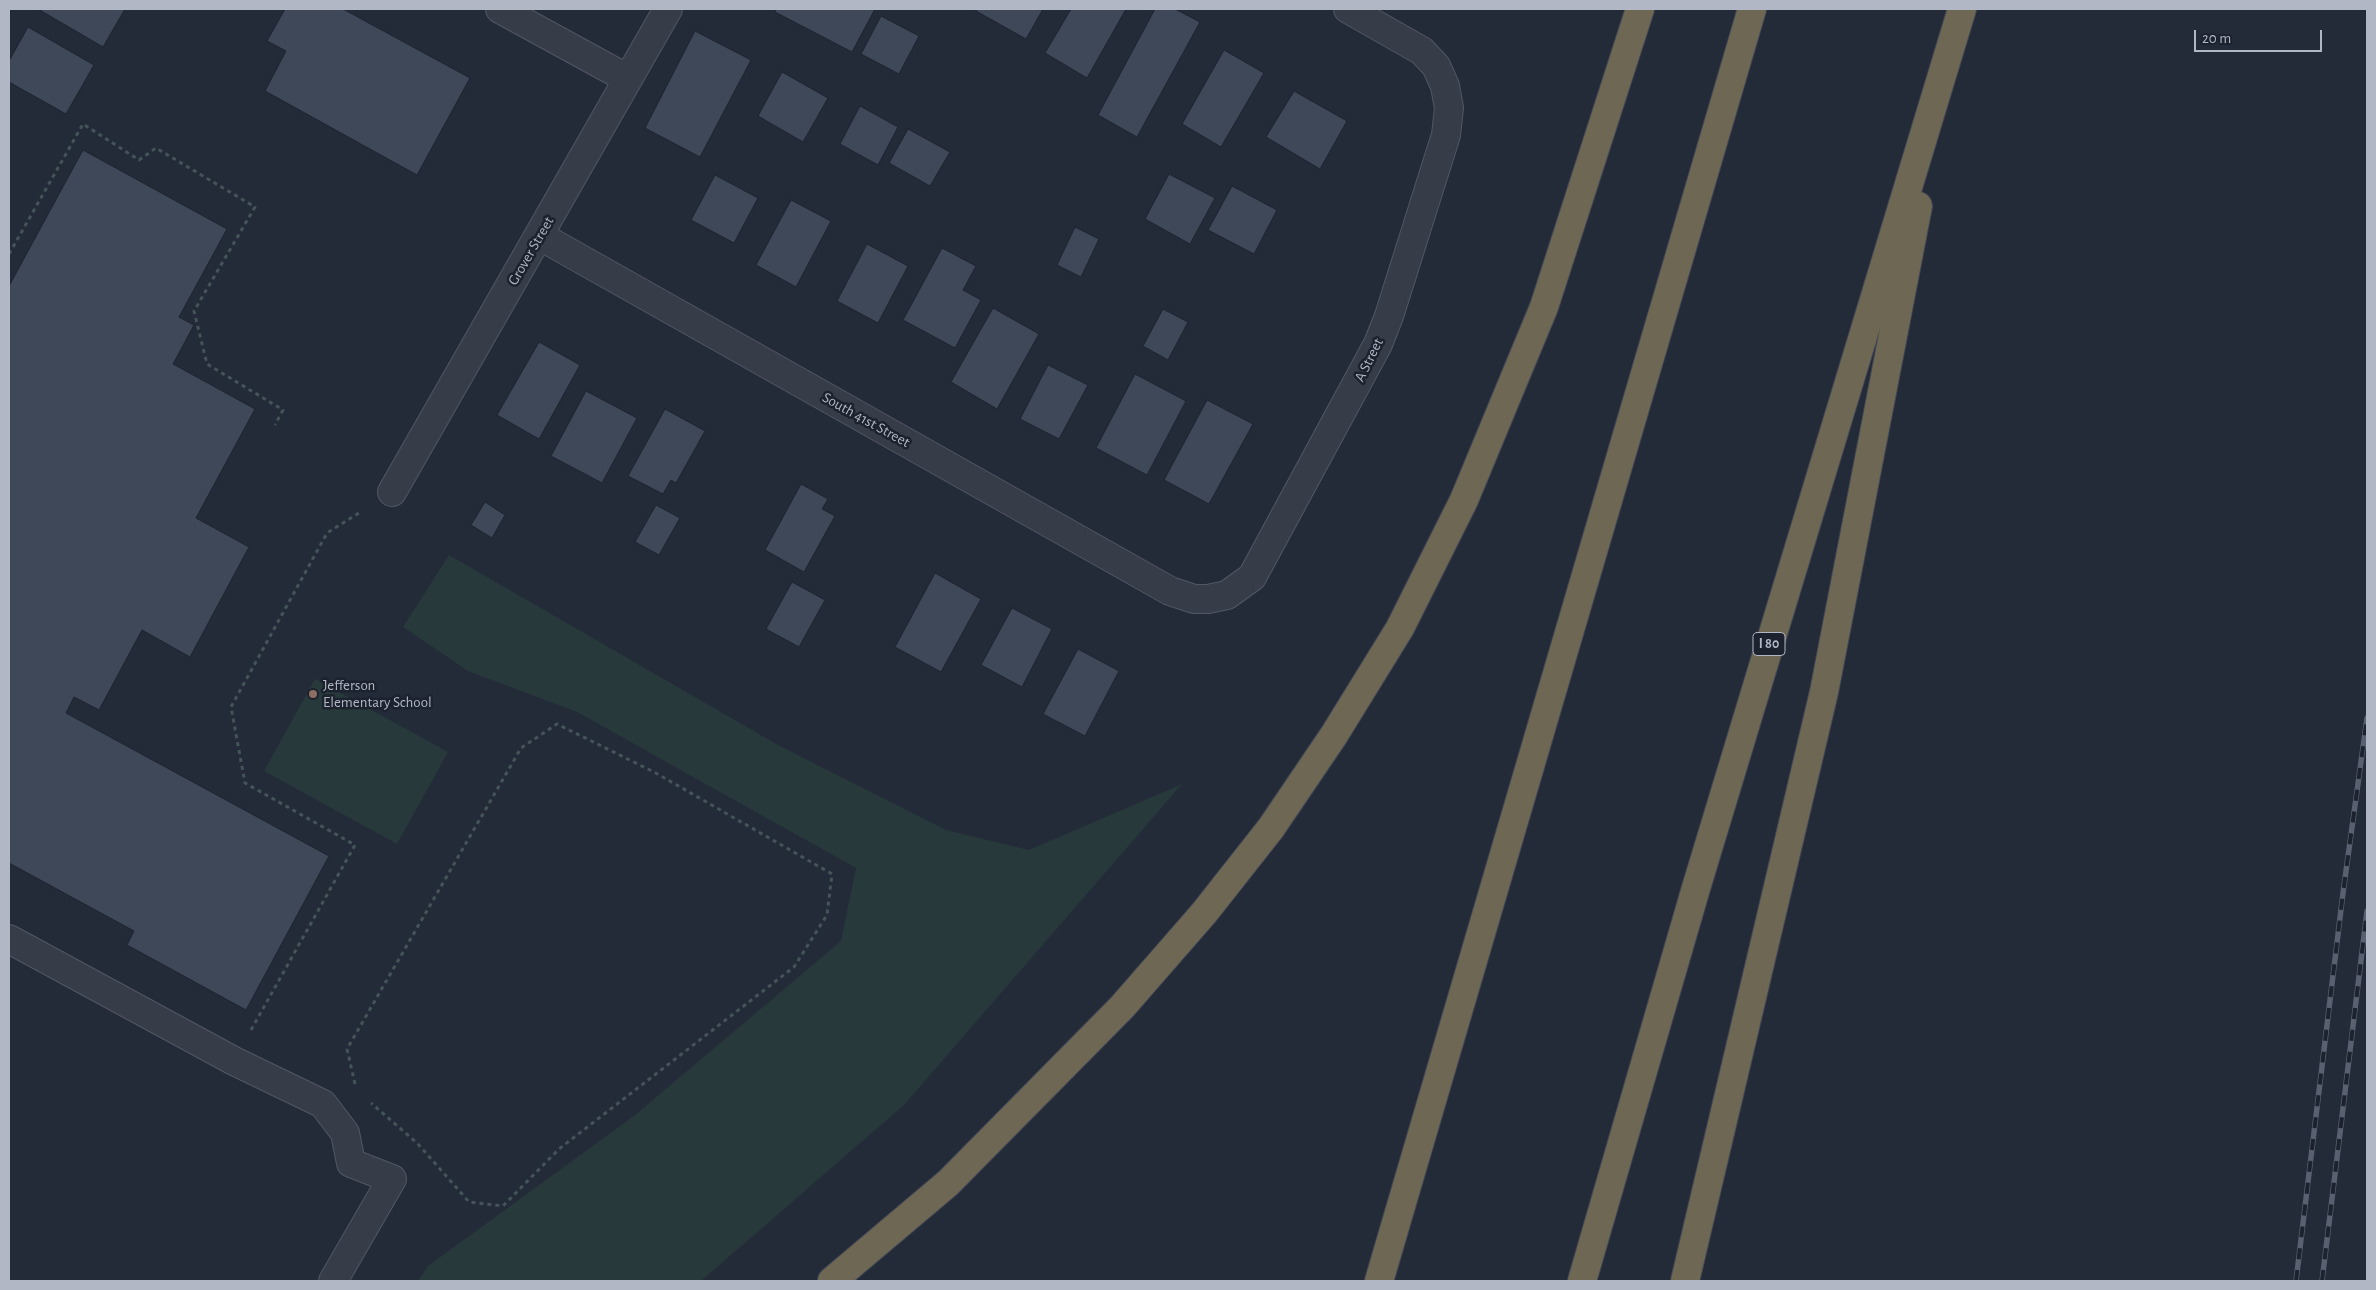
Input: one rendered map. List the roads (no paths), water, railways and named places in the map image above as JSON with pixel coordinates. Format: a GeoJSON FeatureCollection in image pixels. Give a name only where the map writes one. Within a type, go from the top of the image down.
{"type":"FeatureCollection","features":[{"type":"Feature","properties":{"kind":"highway"},"geometry":{"type":"LineString","coordinates":[[832,1281],[948,1183],[1122,1007],[1204,914],[1271,828],[1334,735],[1400,628],[1464,500],[1544,307],[1640,9]]}},
{"type":"Feature","properties":{"kind":"highway"},"geometry":{"type":"LineString","coordinates":[[1379,1281],[1752,9]]}},
{"type":"Feature","properties":{"kind":"highway","name":"I 80"},"geometry":{"type":"LineString","coordinates":[[1582,1281],[1696,888],[1962,9]]}},
{"type":"Feature","properties":{"kind":"highway"},"geometry":{"type":"LineString","coordinates":[[1685,1281],[1824,692],[1947,57]]}},
{"type":"Feature","properties":{"kind":"street"},"geometry":{"type":"LineString","coordinates":[[500,9],[628,79]]}},
{"type":"Feature","properties":{"kind":"street","name":"Grover Street"},"geometry":{"type":"LineString","coordinates":[[392,492],[668,9]]}},
{"type":"Feature","properties":{"kind":"street","name":"A Street"},"geometry":{"type":"LineString","coordinates":[[1194,599],[1208,599],[1226,595],[1252,577],[1378,344],[1389,316],[1446,135],[1449,108],[1445,86],[1436,66],[1422,51],[1348,9]]}},
{"type":"Feature","properties":{"kind":"street","name":"South 41st Street"},"geometry":{"type":"LineString","coordinates":[[540,236],[1152,581],[1194,599]]}},
{"type":"Feature","properties":{"kind":"street"},"geometry":{"type":"LineString","coordinates":[[9,939],[234,1061],[323,1104],[345,1133],[351,1163],[392,1179],[333,1281]]}},
{"type":"Feature","properties":{"kind":"railway"},"geometry":{"type":"LineString","coordinates":[[2296,1281],[2343,893],[2367,718]]}},
{"type":"Feature","properties":{"kind":"railway"},"geometry":{"type":"LineString","coordinates":[[2322,1281],[2367,911]]}},
{"type":"Feature","properties":{"kind":"place","name":"Jefferson Elementary School"},"geometry":{"type":"Point","coordinates":[313,694]}}]}
